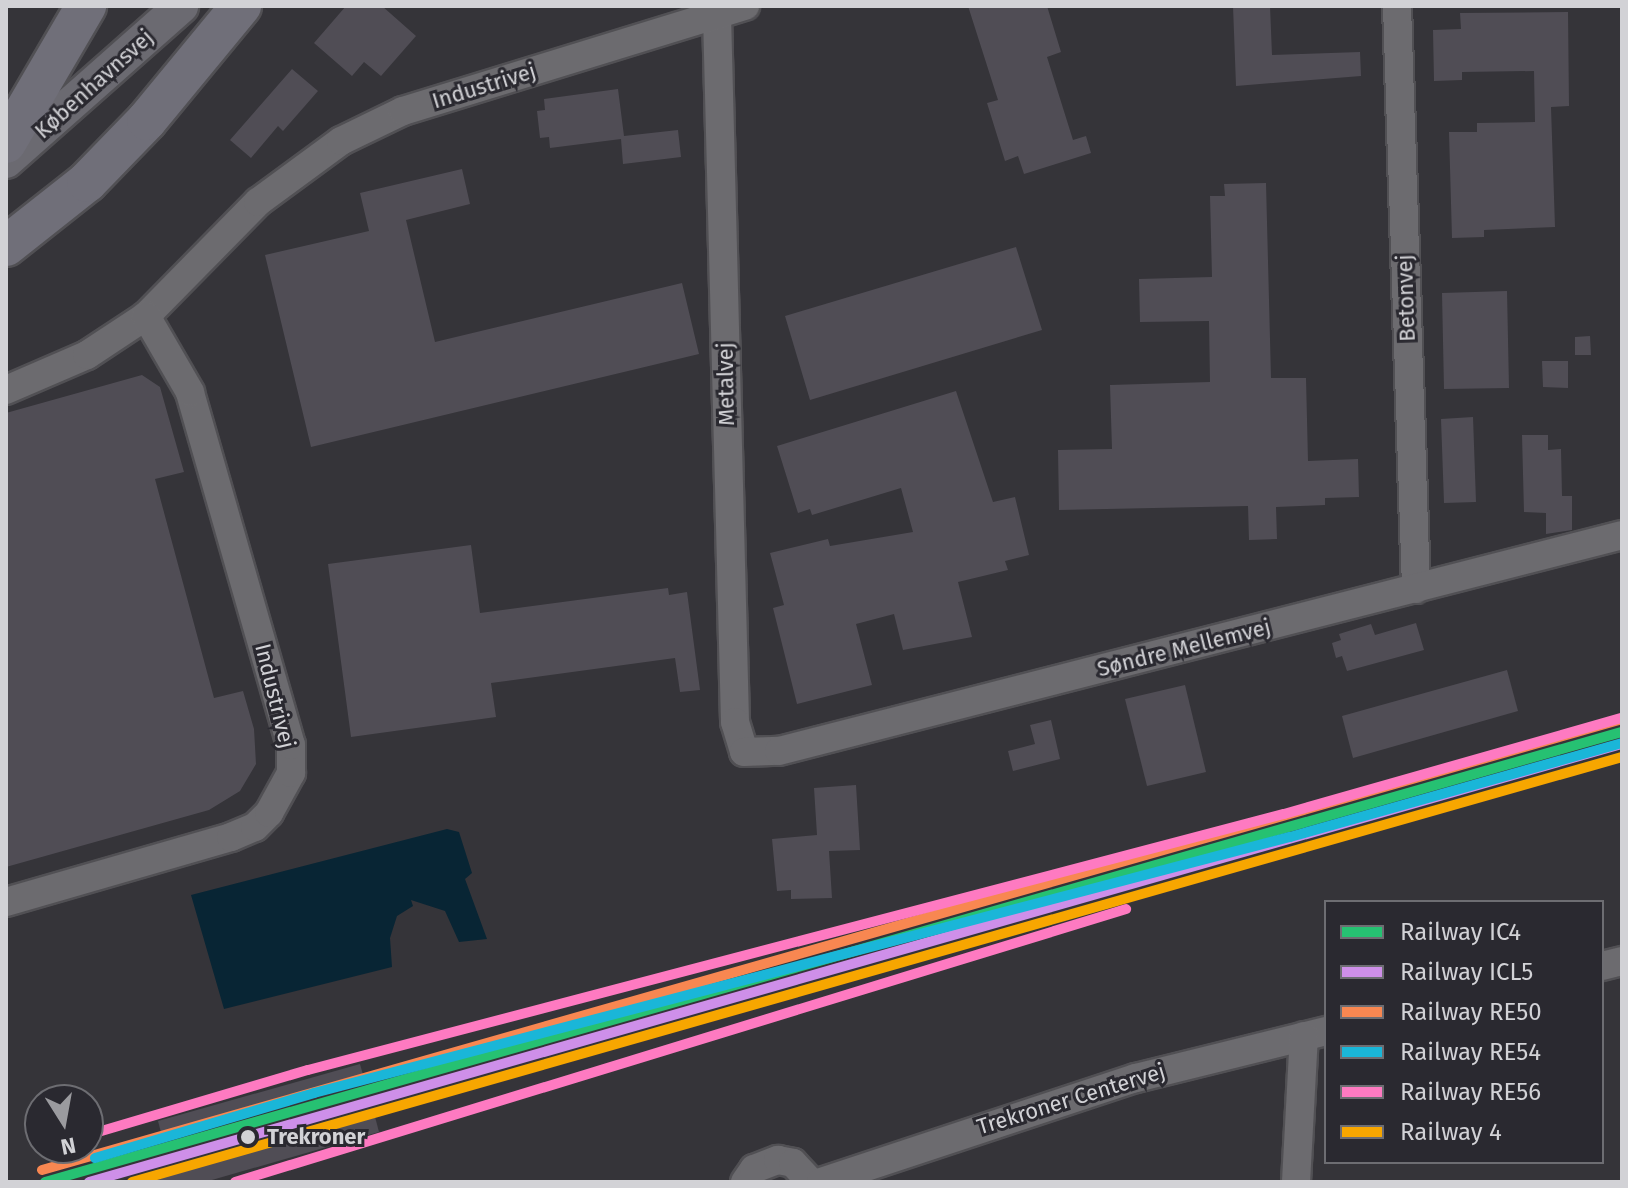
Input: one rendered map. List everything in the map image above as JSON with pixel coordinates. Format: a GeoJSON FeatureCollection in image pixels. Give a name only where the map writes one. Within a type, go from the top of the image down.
{"type":"FeatureCollection","features":[{"type":"Feature","properties":{"kind":"highway"},"geometry":{"type":"LineString","coordinates":[[6,143],[86,6]]}},
{"type":"Feature","properties":{"kind":"highway"},"geometry":{"type":"LineString","coordinates":[[6,246],[97,172],[241,6]]}},
{"type":"Feature","properties":{"kind":"main road","name":"Københavnsvej"},"geometry":{"type":"LineString","coordinates":[[6,161],[181,6]]}},
{"type":"Feature","properties":{"kind":"street","name":"Industrivej"},"geometry":{"type":"LineString","coordinates":[[6,390],[87,355],[146,316],[258,202],[341,141],[403,111],[745,6]]}},
{"type":"Feature","properties":{"kind":"street","name":"Betonvej"},"geometry":{"type":"LineString","coordinates":[[1397,6],[1416,589]]}},
{"type":"Feature","properties":{"kind":"street","name":"Metalvej"},"geometry":{"type":"LineString","coordinates":[[717,15],[735,722],[744,752]]}},
{"type":"Feature","properties":{"kind":"street","name":"Industrivej"},"geometry":{"type":"LineString","coordinates":[[6,902],[255,827],[280,799],[291,773],[291,745],[190,392],[146,316]]}},
{"type":"Feature","properties":{"kind":"street","name":"Søndre Mellemvej"},"geometry":{"type":"LineString","coordinates":[[744,752],[779,751],[1622,535]]}},
{"type":"Feature","properties":{"kind":"street","name":"Trekroner Centervej"},"geometry":{"type":"LineString","coordinates":[[821,1182],[1106,1087],[1315,1033]]}},
{"type":"Feature","properties":{"kind":"street"},"geometry":{"type":"LineString","coordinates":[[1296,1182],[1315,1033]]}},
{"type":"Feature","properties":{"kind":"street"},"geometry":{"type":"LineString","coordinates":[[745,1182],[754,1169],[778,1160],[793,1163],[811,1182]]}},
{"type":"Feature","properties":{"kind":"water"},"geometry":{"type":"Polygon","coordinates":[[[447,829],[459,832],[472,873],[465,879],[487,939],[459,942],[445,911],[411,900],[413,906],[397,916],[390,938],[392,967],[224,1009],[191,895],[447,829]]]}},
{"type":"Feature","properties":{"kind":"building"},"geometry":{"type":"Polygon","coordinates":[[[346,6],[382,6],[416,36],[381,76],[364,62],[352,76],[314,43],[346,6]]]}},
{"type":"Feature","properties":{"kind":"building"},"geometry":{"type":"Polygon","coordinates":[[[968,6],[1047,6],[1061,52],[1047,57],[1073,140],[1086,136],[1091,153],[1024,174],[1018,156],[1005,161],[987,103],[998,100],[968,6]]]}},
{"type":"Feature","properties":{"kind":"building"},"geometry":{"type":"Polygon","coordinates":[[[1233,6],[1270,6],[1272,55],[1360,52],[1361,76],[1236,86],[1233,6]]]}},
{"type":"Feature","properties":{"kind":"building"},"geometry":{"type":"Polygon","coordinates":[[[1568,12],[1569,106],[1551,107],[1555,227],[1484,230],[1484,237],[1452,238],[1449,132],[1477,132],[1477,123],[1535,122],[1534,71],[1462,72],[1462,80],[1434,81],[1433,30],[1461,29],[1460,13],[1568,12]]]}},
{"type":"Feature","properties":{"kind":"building"},"geometry":{"type":"Polygon","coordinates":[[[292,69],[318,91],[283,131],[278,126],[251,158],[230,140],[292,69]]]}},
{"type":"Feature","properties":{"kind":"building"},"geometry":{"type":"Polygon","coordinates":[[[618,89],[624,136],[678,130],[681,157],[623,164],[621,139],[550,148],[549,137],[540,138],[537,111],[545,110],[544,99],[618,89]]]}},
{"type":"Feature","properties":{"kind":"building"},"geometry":{"type":"Polygon","coordinates":[[[462,169],[470,204],[406,220],[435,342],[682,283],[699,354],[311,447],[265,255],[369,231],[360,193],[462,169]]]}},
{"type":"Feature","properties":{"kind":"building"},"geometry":{"type":"Polygon","coordinates":[[[1266,183],[1271,378],[1306,378],[1308,461],[1358,459],[1359,497],[1325,498],[1325,505],[1276,507],[1277,539],[1249,540],[1248,506],[1059,510],[1058,450],[1112,449],[1110,385],[1210,382],[1209,321],[1140,322],[1139,279],[1212,277],[1210,196],[1225,196],[1224,184],[1266,183]]]}},
{"type":"Feature","properties":{"kind":"building"},"geometry":{"type":"Polygon","coordinates":[[[1016,247],[1042,330],[810,400],[785,316],[1016,247]]]}},
{"type":"Feature","properties":{"kind":"building"},"geometry":{"type":"Polygon","coordinates":[[[1507,291],[1509,388],[1444,389],[1442,293],[1507,291]]]}},
{"type":"Feature","properties":{"kind":"building"},"geometry":{"type":"Polygon","coordinates":[[[1590,336],[1591,355],[1575,355],[1575,337],[1590,336]]]}},
{"type":"Feature","properties":{"kind":"building"},"geometry":{"type":"Polygon","coordinates":[[[1542,361],[1568,361],[1568,388],[1543,387],[1542,361]]]}},
{"type":"Feature","properties":{"kind":"building"},"geometry":{"type":"Polygon","coordinates":[[[142,375],[160,387],[184,472],[155,479],[214,698],[243,691],[254,729],[256,764],[240,791],[209,810],[6,867],[6,413],[142,375]]]}},
{"type":"Feature","properties":{"kind":"building"},"geometry":{"type":"Polygon","coordinates":[[[956,391],[993,502],[1015,497],[1029,555],[1005,561],[1008,570],[958,582],[972,637],[903,650],[894,614],[856,624],[872,685],[797,704],[773,608],[784,605],[770,553],[828,539],[830,546],[913,532],[901,488],[812,515],[810,509],[798,513],[777,446],[956,391]]]}},
{"type":"Feature","properties":{"kind":"building"},"geometry":{"type":"Polygon","coordinates":[[[1473,417],[1476,502],[1444,503],[1441,419],[1473,417]]]}},
{"type":"Feature","properties":{"kind":"building"},"geometry":{"type":"Polygon","coordinates":[[[1522,435],[1548,435],[1548,450],[1561,449],[1562,496],[1572,496],[1572,530],[1546,534],[1546,513],[1524,512],[1522,435]]]}},
{"type":"Feature","properties":{"kind":"building"},"geometry":{"type":"Polygon","coordinates":[[[471,545],[480,613],[668,588],[669,595],[687,592],[700,690],[680,692],[675,658],[491,683],[496,717],[351,737],[328,564],[471,545]]]}},
{"type":"Feature","properties":{"kind":"building"},"geometry":{"type":"Polygon","coordinates":[[[1416,623],[1424,650],[1347,671],[1342,656],[1336,658],[1332,643],[1341,640],[1339,634],[1371,624],[1375,635],[1416,623]]]}},
{"type":"Feature","properties":{"kind":"building"},"geometry":{"type":"Polygon","coordinates":[[[1507,670],[1518,711],[1353,758],[1342,716],[1507,670]]]}},
{"type":"Feature","properties":{"kind":"building"},"geometry":{"type":"Polygon","coordinates":[[[1185,685],[1206,772],[1147,786],[1125,699],[1185,685]]]}},
{"type":"Feature","properties":{"kind":"building"},"geometry":{"type":"Polygon","coordinates":[[[1051,720],[1060,759],[1013,771],[1008,751],[1035,744],[1030,725],[1051,720]]]}},
{"type":"Feature","properties":{"kind":"building"},"geometry":{"type":"Polygon","coordinates":[[[856,785],[860,850],[829,851],[832,898],[791,899],[791,890],[777,891],[772,839],[817,835],[814,788],[856,785]]]}},
{"type":"Feature","properties":{"kind":"building"},"geometry":{"type":"Polygon","coordinates":[[[360,1064],[365,1082],[163,1140],[158,1121],[360,1064]]]}},
{"type":"Feature","properties":{"kind":"building"},"geometry":{"type":"Polygon","coordinates":[[[374,1113],[379,1132],[205,1182],[151,1182],[150,1178],[374,1113]]]}},
{"type":"Feature","properties":{"kind":"rail line","name":"RE56"},"geometry":{"type":"LineString","coordinates":[[104,1130],[308,1070],[1284,814],[1622,718]]}},
{"type":"Feature","properties":{"kind":"rail line","name":"RE50"},"geometry":{"type":"LineString","coordinates":[[42,1170],[1619,720]]}},
{"type":"Feature","properties":{"kind":"rail line","name":"IC4"},"geometry":{"type":"LineString","coordinates":[[45,1182],[1622,732]]}},
{"type":"Feature","properties":{"kind":"rail line","name":"RE54"},"geometry":{"type":"LineString","coordinates":[[104,1155],[314,1093],[1290,837],[1622,743]]}},
{"type":"Feature","properties":{"kind":"rail line","name":"ICL5"},"geometry":{"type":"LineString","coordinates":[[89,1182],[1622,744]]}},
{"type":"Feature","properties":{"kind":"rail line","name":"4"},"geometry":{"type":"LineString","coordinates":[[132,1182],[1622,757]]}},
{"type":"Feature","properties":{"kind":"rail line","name":"RE56"},"geometry":{"type":"LineString","coordinates":[[235,1182],[1126,909]]}},
{"type":"Feature","properties":{"kind":"place","name":"Trekroner"},"geometry":{"type":"Point","coordinates":[248,1137]}}]}
